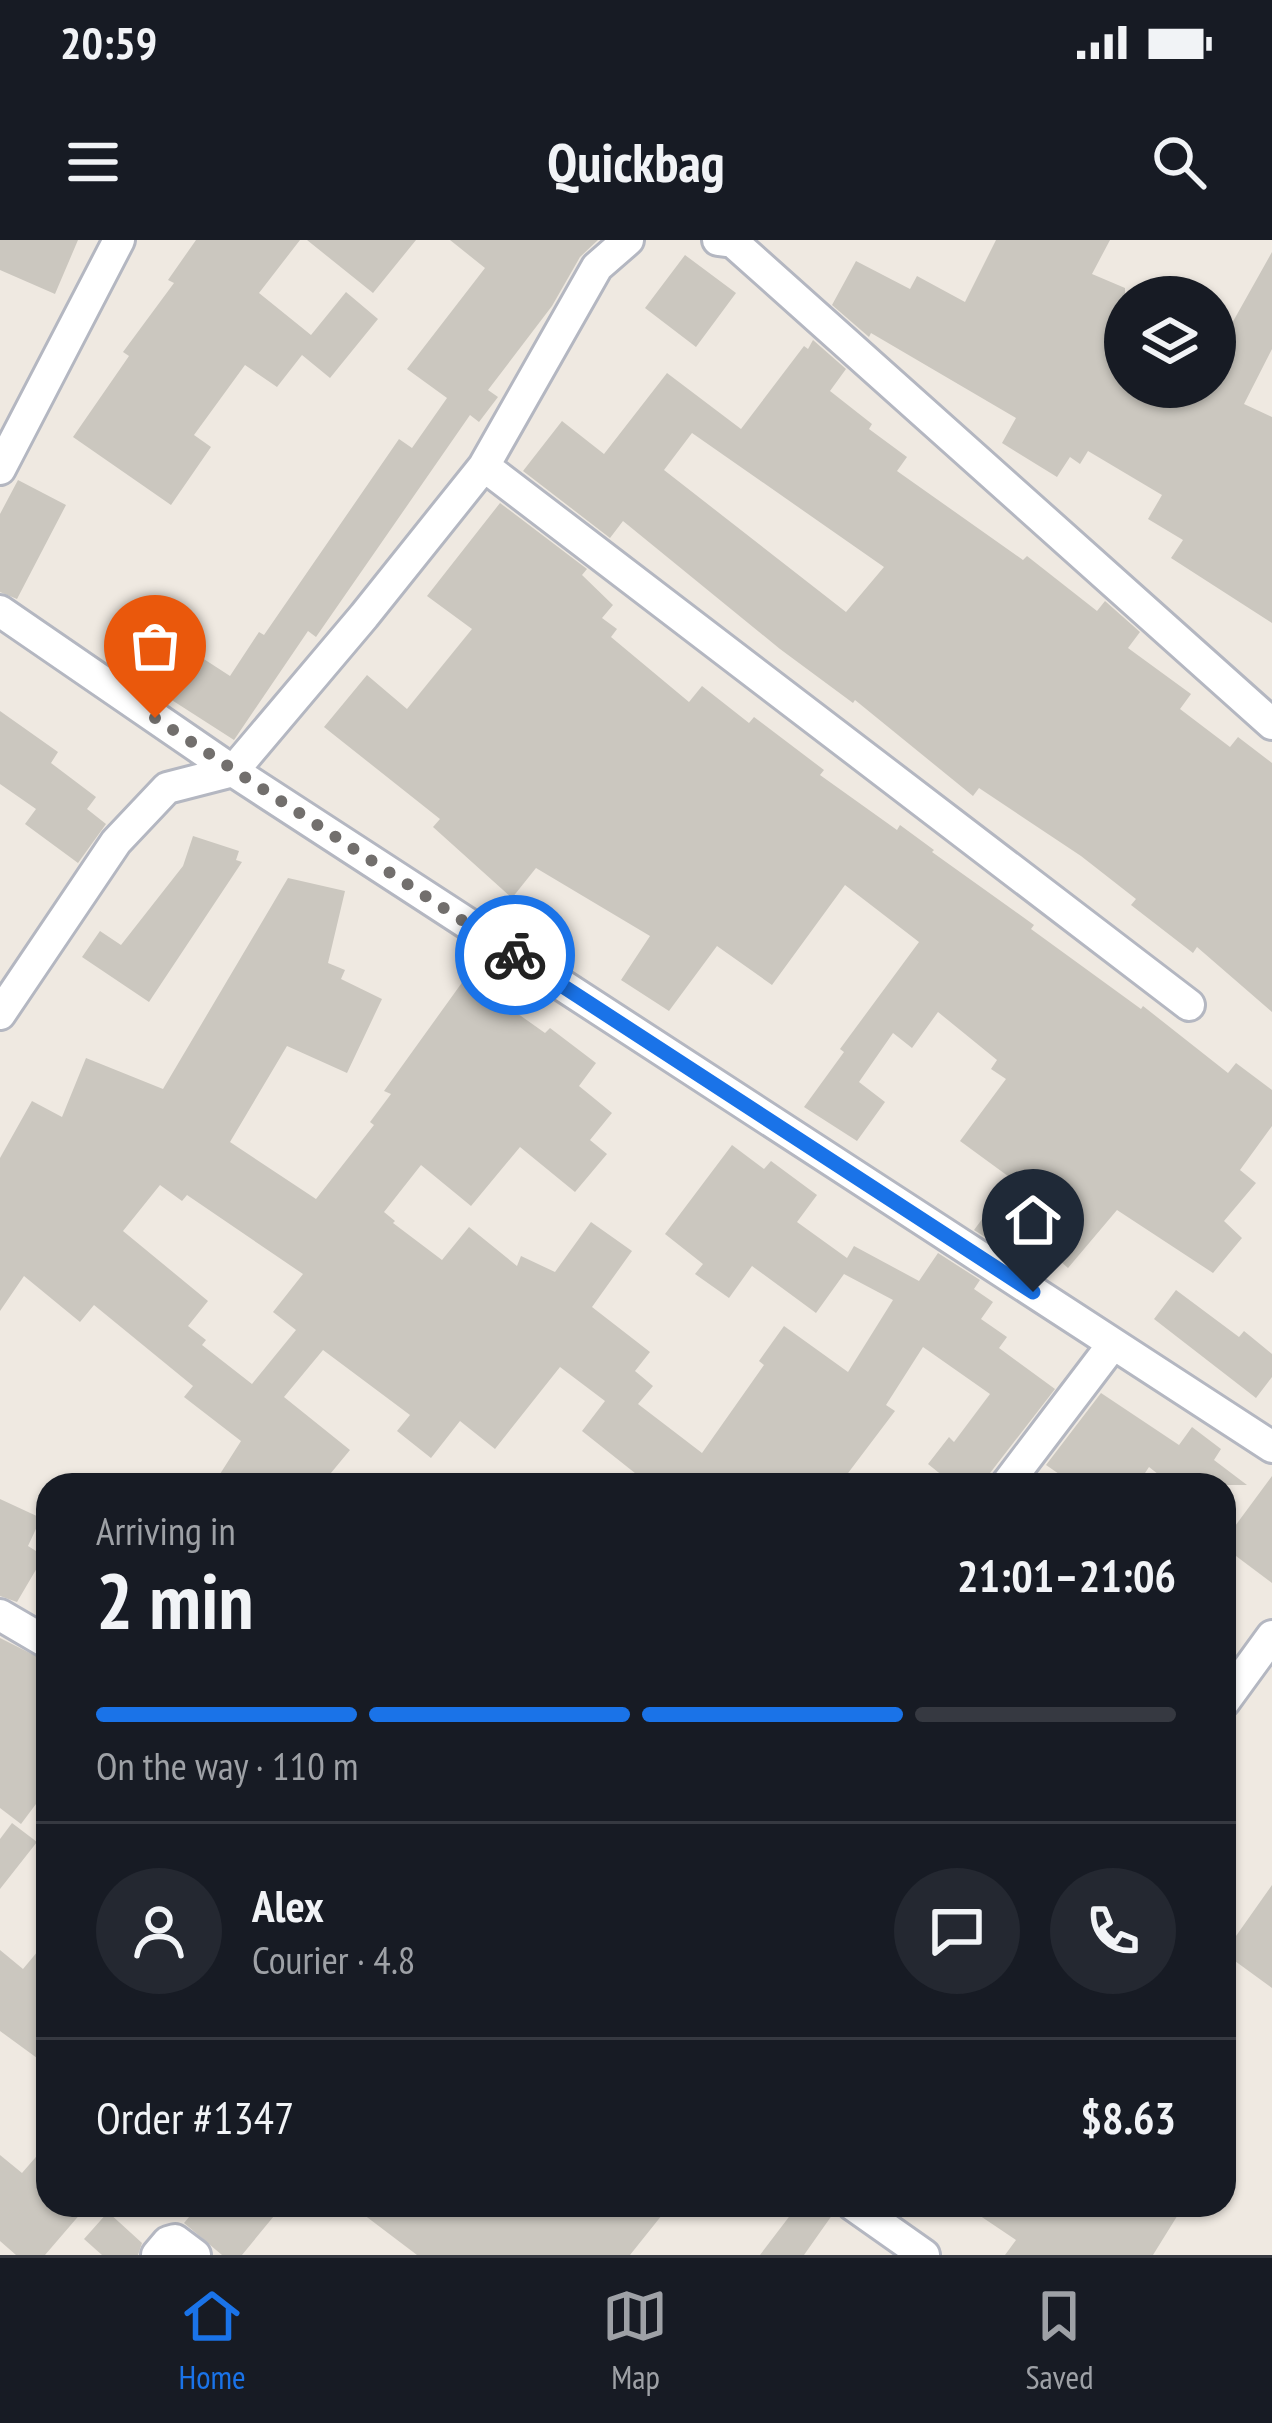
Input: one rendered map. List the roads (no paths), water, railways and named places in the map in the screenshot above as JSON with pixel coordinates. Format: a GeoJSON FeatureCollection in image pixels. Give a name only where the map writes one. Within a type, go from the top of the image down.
{"type":"FeatureCollection","features":[{"type":"Feature","properties":{"kind":"street"},"geometry":{"type":"LineString","coordinates":[[0,470],[119,240]]}},
{"type":"Feature","properties":{"kind":"street"},"geometry":{"type":"LineString","coordinates":[[0,1014],[116,842],[167,788],[233,771],[364,616],[484,466],[597,266],[628,240]]}},
{"type":"Feature","properties":{"kind":"street"},"geometry":{"type":"LineString","coordinates":[[729,241],[1272,724]]}},
{"type":"Feature","properties":{"kind":"street"},"geometry":{"type":"LineString","coordinates":[[484,466],[1189,1005]]}},
{"type":"Feature","properties":{"kind":"street"},"geometry":{"type":"LineString","coordinates":[[0,611],[233,771],[1272,1448]]}},
{"type":"Feature","properties":{"kind":"street"},"geometry":{"type":"LineString","coordinates":[[1015,1473],[1113,1344]]}},
{"type":"Feature","properties":{"kind":"street"},"geometry":{"type":"LineString","coordinates":[[0,1616],[36,1636]]}},
{"type":"Feature","properties":{"kind":"street"},"geometry":{"type":"LineString","coordinates":[[1236,1686],[1272,1636]]}},
{"type":"Feature","properties":{"kind":"street"},"geometry":{"type":"LineString","coordinates":[[870,2217],[924,2255]]}},
{"type":"Feature","properties":{"kind":"street"},"geometry":{"type":"LineString","coordinates":[[157,2255],[175,2240],[195,2255]]}}]}
